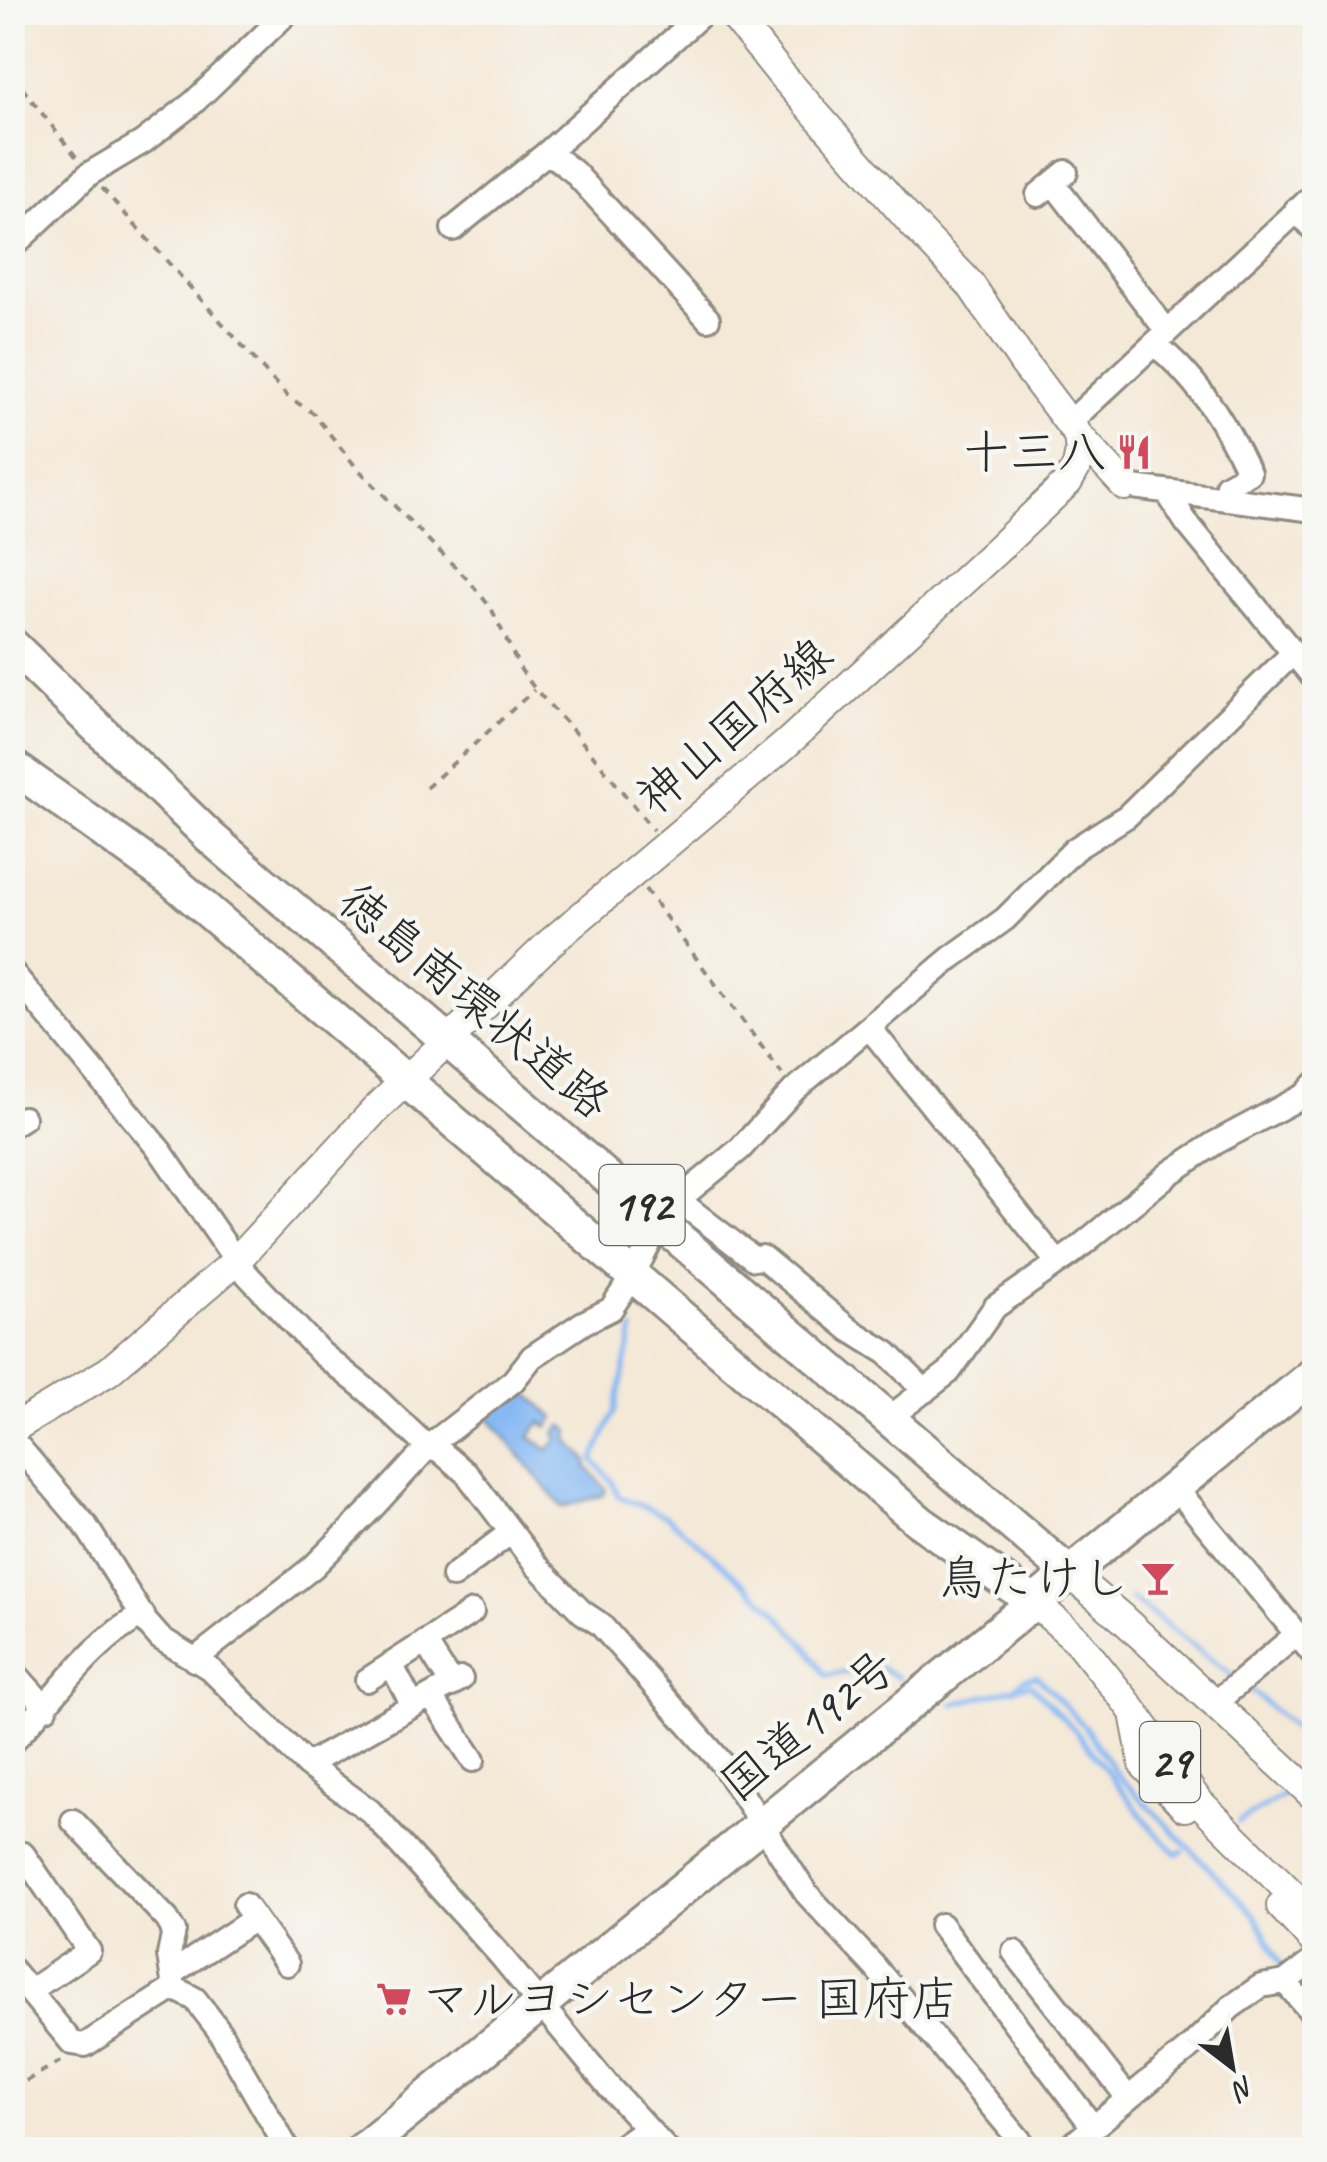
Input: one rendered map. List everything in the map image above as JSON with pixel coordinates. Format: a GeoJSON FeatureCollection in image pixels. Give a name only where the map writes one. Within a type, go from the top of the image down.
{"type":"FeatureCollection","features":[{"type":"Feature","properties":{"kind":"highway","name":"徳島南環状道路"},"geometry":{"type":"LineString","coordinates":[[12,646],[211,838],[448,1041],[669,1211],[890,1418],[1070,1574]]}},
{"type":"Feature","properties":{"kind":"highway","name":"192"},"geometry":{"type":"LineString","coordinates":[[12,766],[173,881],[920,1522],[1034,1602]]}},
{"type":"Feature","properties":{"kind":"highway","name":"国道192号"},"geometry":{"type":"LineString","coordinates":[[362,2150],[1314,1374]]}},
{"type":"Feature","properties":{"kind":"main road"},"geometry":{"type":"LineString","coordinates":[[732,12],[896,206],[970,284],[1022,362],[1125,486]]}},
{"type":"Feature","properties":{"kind":"main road"},"geometry":{"type":"LineString","coordinates":[[1074,429],[1080,451],[1068,482],[1125,486]]}},
{"type":"Feature","properties":{"kind":"main road","name":"神山国府線"},"geometry":{"type":"LineString","coordinates":[[12,1429],[109,1371],[236,1261],[407,1080],[551,942],[785,745],[1068,482]]}},
{"type":"Feature","properties":{"kind":"main road","name":"29"},"geometry":{"type":"LineString","coordinates":[[1070,1574],[1314,1796]]}},
{"type":"Feature","properties":{"kind":"main road","name":"29"},"geometry":{"type":"LineString","coordinates":[[1034,1602],[1076,1639],[1198,1801],[1314,1916]]}},
{"type":"Feature","properties":{"kind":"main road"},"geometry":{"type":"LineString","coordinates":[[1215,1703],[1252,1721],[1314,1772]]}},
{"type":"Feature","properties":{"kind":"main road"},"geometry":{"type":"LineString","coordinates":[[1134,1712],[1144,1765],[1314,1941]]}},
{"type":"Feature","properties":{"kind":"street"},"geometry":{"type":"LineString","coordinates":[[12,247],[89,174],[143,142],[193,103],[288,12]]}},
{"type":"Feature","properties":{"kind":"street"},"geometry":{"type":"LineString","coordinates":[[453,229],[548,152],[704,12]]}},
{"type":"Feature","properties":{"kind":"street"},"geometry":{"type":"LineString","coordinates":[[548,152],[574,172],[708,320]]}},
{"type":"Feature","properties":{"kind":"street"},"geometry":{"type":"LineString","coordinates":[[1052,183],[1160,337],[1167,354],[1228,428],[1250,473],[1227,485],[1224,499]]}},
{"type":"Feature","properties":{"kind":"street"},"geometry":{"type":"LineString","coordinates":[[1074,429],[1160,337],[1305,202],[1314,230]]}},
{"type":"Feature","properties":{"kind":"street"},"geometry":{"type":"LineString","coordinates":[[1125,486],[1314,510]]}},
{"type":"Feature","properties":{"kind":"street"},"geometry":{"type":"LineString","coordinates":[[1168,492],[1186,522],[1314,678]]}},
{"type":"Feature","properties":{"kind":"street"},"geometry":{"type":"LineString","coordinates":[[194,1660],[313,1567],[428,1446],[502,1390],[532,1357],[583,1322],[611,1309],[669,1211],[740,1149],[794,1090],[950,958],[1005,918],[1075,849],[1127,816],[1293,653]]}},
{"type":"Feature","properties":{"kind":"street"},"geometry":{"type":"LineString","coordinates":[[12,972],[160,1152],[236,1261],[322,1354],[428,1446],[467,1474],[536,1565],[582,1612],[600,1624],[722,1763],[806,1893],[874,1966],[1028,2150]]}},
{"type":"Feature","properties":{"kind":"street"},"geometry":{"type":"LineString","coordinates":[[869,1027],[1058,1263]]}},
{"type":"Feature","properties":{"kind":"street"},"geometry":{"type":"LineString","coordinates":[[890,1418],[948,1372],[995,1307],[1058,1263],[1170,1173],[1314,1085]]}},
{"type":"Feature","properties":{"kind":"street"},"geometry":{"type":"LineString","coordinates":[[669,1211],[754,1260],[762,1257],[850,1330],[887,1353],[924,1391]]}},
{"type":"Feature","properties":{"kind":"street"},"geometry":{"type":"LineString","coordinates":[[12,1439],[86,1526],[160,1638],[209,1668],[306,1765],[370,1810],[542,2002],[610,2088],[667,2150]]}},
{"type":"Feature","properties":{"kind":"street"},"geometry":{"type":"LineString","coordinates":[[1176,1488],[1314,1655]]}},
{"type":"Feature","properties":{"kind":"street"},"geometry":{"type":"LineString","coordinates":[[453,1576],[511,1532]]}},
{"type":"Feature","properties":{"kind":"street"},"geometry":{"type":"LineString","coordinates":[[367,1680],[472,1612]]}},
{"type":"Feature","properties":{"kind":"street"},"geometry":{"type":"LineString","coordinates":[[12,1742],[120,1626],[143,1615]]}},
{"type":"Feature","properties":{"kind":"street"},"geometry":{"type":"LineString","coordinates":[[1215,1703],[1297,1634]]}},
{"type":"Feature","properties":{"kind":"street"},"geometry":{"type":"LineString","coordinates":[[425,1642],[439,1692],[473,1760]]}},
{"type":"Feature","properties":{"kind":"street"},"geometry":{"type":"LineString","coordinates":[[391,1664],[439,1692]]}},
{"type":"Feature","properties":{"kind":"street"},"geometry":{"type":"LineString","coordinates":[[12,1670],[46,1708]]}},
{"type":"Feature","properties":{"kind":"street"},"geometry":{"type":"LineString","coordinates":[[306,1765],[439,1692]]}},
{"type":"Feature","properties":{"kind":"street"},"geometry":{"type":"LineString","coordinates":[[73,1821],[167,1919],[174,1932],[169,1955],[173,1980],[196,1999],[218,2029],[288,2150]]}},
{"type":"Feature","properties":{"kind":"street"},"geometry":{"type":"LineString","coordinates":[[23,1854],[89,1950],[31,1990]]}},
{"type":"Feature","properties":{"kind":"street"},"geometry":{"type":"LineString","coordinates":[[12,1970],[72,2043],[85,2045],[173,1980],[250,1912],[287,1964]]}},
{"type":"Feature","properties":{"kind":"street"},"geometry":{"type":"LineString","coordinates":[[941,1926],[1092,2128]]}},
{"type":"Feature","properties":{"kind":"street"},"geometry":{"type":"LineString","coordinates":[[1014,1952],[1128,2098]]}},
{"type":"Feature","properties":{"kind":"street"},"geometry":{"type":"LineString","coordinates":[[998,2001],[1032,1974]]}},
{"type":"Feature","properties":{"kind":"street"},"geometry":{"type":"LineString","coordinates":[[1066,2150],[1188,2049],[1231,2007],[1262,1986],[1297,1974],[1314,2015]]}},
{"type":"Feature","properties":{"kind":"street"},"geometry":{"type":"LineString","coordinates":[[616,2150],[647,2128]]}},
{"type":"Feature","properties":{"kind":"path"},"geometry":{"type":"LineString","coordinates":[[12,75],[89,174],[215,318],[287,396],[314,414],[356,467],[470,582],[491,608],[534,689],[576,734],[666,846]]}},
{"type":"Feature","properties":{"kind":"path"},"geometry":{"type":"LineString","coordinates":[[426,788],[534,689]]}},
{"type":"Feature","properties":{"kind":"path"},"geometry":{"type":"LineString","coordinates":[[634,873],[794,1090]]}},
{"type":"Feature","properties":{"kind":"path"},"geometry":{"type":"LineString","coordinates":[[12,2089],[63,2061],[72,2043]]}},
{"type":"Feature","properties":{"kind":"water"},"geometry":{"type":"Polygon","coordinates":[[[517,1384],[555,1418],[548,1428],[541,1422],[530,1436],[548,1450],[559,1438],[555,1434],[563,1425],[570,1432],[568,1440],[606,1489],[604,1495],[562,1507],[485,1413],[517,1384]]]}},
{"type":"Feature","properties":{"kind":"waterway"},"geometry":{"type":"LineString","coordinates":[[633,1330],[615,1411],[593,1460],[612,1481],[618,1496],[666,1516],[697,1542],[772,1608],[808,1648],[825,1675],[882,1668],[898,1678]]}},
{"type":"Feature","properties":{"kind":"waterway"},"geometry":{"type":"LineString","coordinates":[[1131,1598],[1236,1678]]}},
{"type":"Feature","properties":{"kind":"waterway"},"geometry":{"type":"LineString","coordinates":[[1014,1689],[1023,1679],[1037,1676],[1085,1727],[1117,1774],[1255,1915],[1286,1971]]}},
{"type":"Feature","properties":{"kind":"waterway"},"geometry":{"type":"LineString","coordinates":[[953,1704],[1030,1684],[1074,1729],[1153,1830],[1177,1854],[1183,1851]]}},
{"type":"Feature","properties":{"kind":"waterway"},"geometry":{"type":"LineString","coordinates":[[1245,1685],[1314,1746]]}},
{"type":"Feature","properties":{"kind":"waterway"},"geometry":{"type":"LineString","coordinates":[[1239,1822],[1289,1792]]}},
{"type":"Feature","properties":{"kind":"waterway"},"geometry":{"type":"LineString","coordinates":[[1305,1989],[1314,1998]]}},
{"type":"Feature","properties":{"kind":"place","name":"十三八"},"geometry":{"type":"Point","coordinates":[1134,452]}},
{"type":"Feature","properties":{"kind":"place","name":"鳥たけし"},"geometry":{"type":"Point","coordinates":[1158,1578]}},
{"type":"Feature","properties":{"kind":"place","name":"マルヨシセンター 国府店"},"geometry":{"type":"Point","coordinates":[394,1999]}}]}
